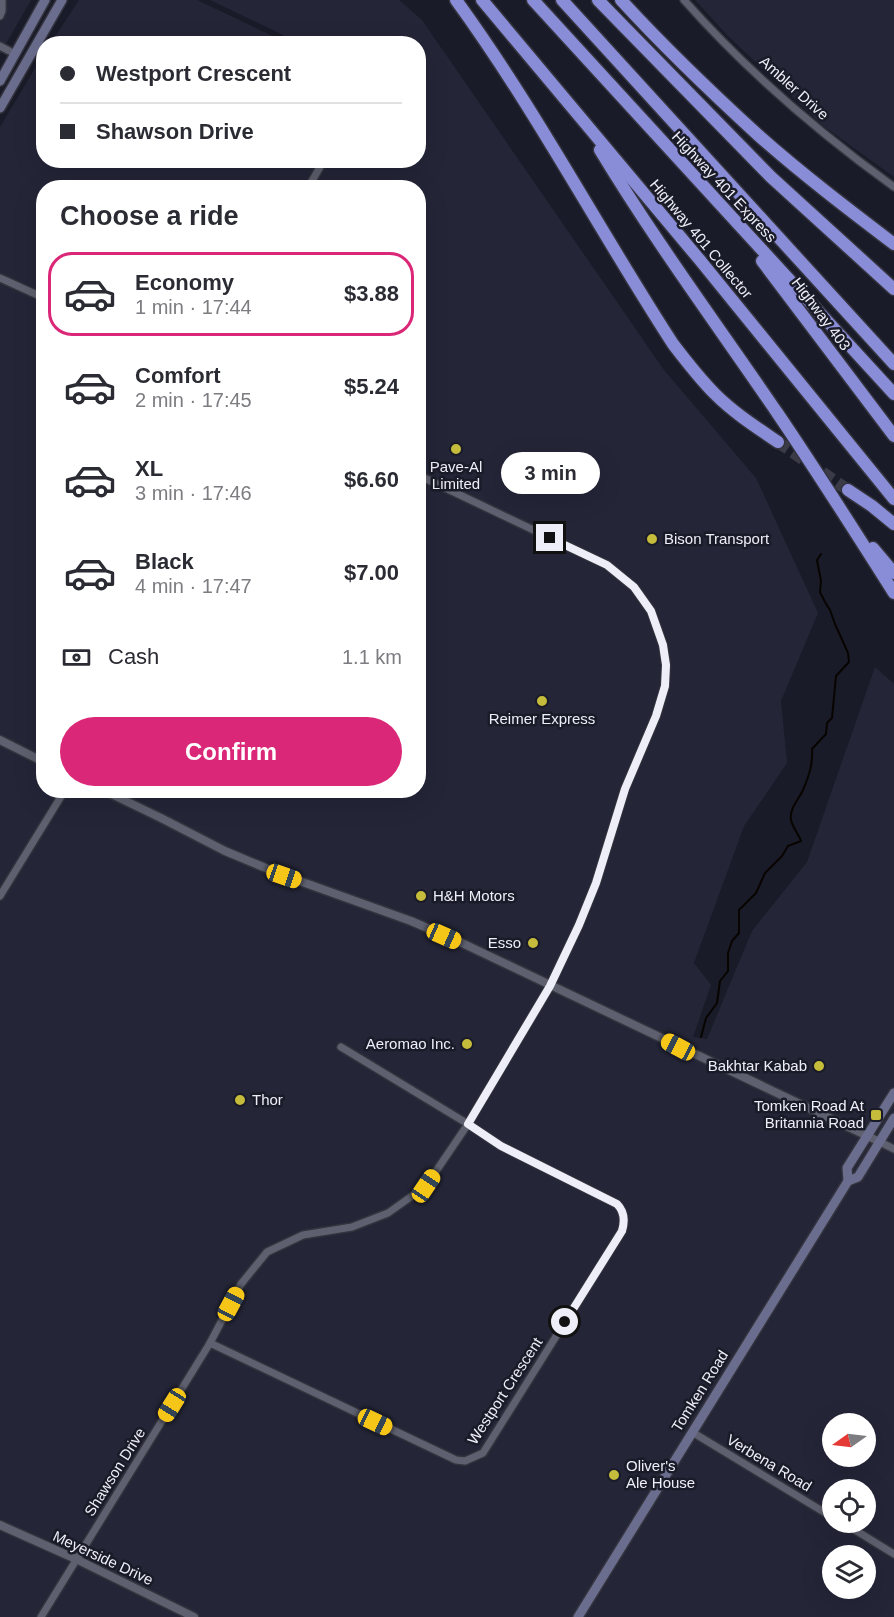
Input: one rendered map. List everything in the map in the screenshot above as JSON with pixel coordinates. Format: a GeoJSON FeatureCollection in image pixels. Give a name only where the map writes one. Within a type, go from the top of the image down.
{"type":"FeatureCollection","features":[{"type":"Feature","properties":{"kind":"highway"},"geometry":{"type":"LineString","coordinates":[[456,0],[525,101],[673,344],[715,394],[738,414],[778,442]]}},
{"type":"Feature","properties":{"kind":"highway","name":"Highway 401 Collector"},"geometry":{"type":"LineString","coordinates":[[482,0],[699,259],[894,500]]}},
{"type":"Feature","properties":{"kind":"highway","name":"Highway 401 Express"},"geometry":{"type":"LineString","coordinates":[[532,0],[894,394]]}},
{"type":"Feature","properties":{"kind":"highway","name":"Highway 401 Express"},"geometry":{"type":"LineString","coordinates":[[562,0],[894,364]]}},
{"type":"Feature","properties":{"kind":"highway"},"geometry":{"type":"LineString","coordinates":[[598,0],[771,177],[894,287]]}},
{"type":"Feature","properties":{"kind":"highway"},"geometry":{"type":"LineString","coordinates":[[621,0],[707,87],[759,135],[818,185],[894,244]]}},
{"type":"Feature","properties":{"kind":"highway"},"geometry":{"type":"LineString","coordinates":[[579,116],[635,207],[778,414],[894,593]]}},
{"type":"Feature","properties":{"kind":"highway","name":"Highway 403"},"geometry":{"type":"LineString","coordinates":[[724,209],[894,436]]}},
{"type":"Feature","properties":{"kind":"highway"},"geometry":{"type":"LineString","coordinates":[[848,490],[873,506],[894,524]]}},
{"type":"Feature","properties":{"kind":"highway"},"geometry":{"type":"LineString","coordinates":[[840,508],[894,573]]}},
{"type":"Feature","properties":{"kind":"main road"},"geometry":{"type":"LineString","coordinates":[[0,81],[45,0]]}},
{"type":"Feature","properties":{"kind":"main road"},"geometry":{"type":"LineString","coordinates":[[41,36],[62,0]]}},
{"type":"Feature","properties":{"kind":"main road"},"geometry":{"type":"LineString","coordinates":[[0,108],[36,45]]}},
{"type":"Feature","properties":{"kind":"main road","name":"Tomken Road"},"geometry":{"type":"LineString","coordinates":[[578,1617],[848,1180],[847,1168],[894,1093]]}},
{"type":"Feature","properties":{"kind":"main road","name":"Tomken Road"},"geometry":{"type":"LineString","coordinates":[[848,1180],[858,1177],[894,1118]]}},
{"type":"Feature","properties":{"kind":"street"},"geometry":{"type":"LineString","coordinates":[[0,16],[2,0]]}},
{"type":"Feature","properties":{"kind":"street","name":"Ambler Drive"},"geometry":{"type":"LineString","coordinates":[[684,0],[708,27],[799,112],[894,187]]}},
{"type":"Feature","properties":{"kind":"street"},"geometry":{"type":"LineString","coordinates":[[0,46],[15,54]]}},
{"type":"Feature","properties":{"kind":"street"},"geometry":{"type":"LineString","coordinates":[[0,278],[36,294]]}},
{"type":"Feature","properties":{"kind":"street","name":"Shawson Drive"},"geometry":{"type":"LineString","coordinates":[[41,1617],[210,1343],[241,1284],[267,1252],[303,1235],[352,1227],[388,1213],[426,1186],[468,1124],[550,986],[596,883],[625,789],[656,716],[665,686],[666,665],[663,645],[651,611],[634,587],[607,565],[426,479]]}},
{"type":"Feature","properties":{"kind":"street"},"geometry":{"type":"LineString","coordinates":[[0,740],[36,758]]}},
{"type":"Feature","properties":{"kind":"street"},"geometry":{"type":"LineString","coordinates":[[0,896],[60,798]]}},
{"type":"Feature","properties":{"kind":"street"},"geometry":{"type":"LineString","coordinates":[[120,798],[236,856],[411,921],[462,943],[894,1149]]}},
{"type":"Feature","properties":{"kind":"street","name":"Westport Crescent"},"geometry":{"type":"LineString","coordinates":[[210,1343],[456,1460],[465,1461],[483,1453],[622,1231],[624,1217],[617,1204],[501,1146],[341,1047]]}},
{"type":"Feature","properties":{"kind":"street","name":"Verbena Road"},"geometry":{"type":"LineString","coordinates":[[692,1432],[822,1511]]}},
{"type":"Feature","properties":{"kind":"street","name":"Meyerside Drive"},"geometry":{"type":"LineString","coordinates":[[0,1525],[76,1559],[194,1617]]}},
{"type":"Feature","properties":{"kind":"street"},"geometry":{"type":"LineString","coordinates":[[860,1533],[894,1554]]}},
{"type":"Feature","properties":{"kind":"shaded area"},"geometry":{"type":"Polygon","coordinates":[[[0,0],[31,0],[0,54],[0,0]]]}},
{"type":"Feature","properties":{"kind":"shaded area"},"geometry":{"type":"Polygon","coordinates":[[[79,0],[197,0],[273,36],[56,36],[79,0]]]}},
{"type":"Feature","properties":{"kind":"shaded area"},"geometry":{"type":"Polygon","coordinates":[[[210,0],[399,0],[422,20],[664,370],[756,478],[818,613],[781,701],[787,763],[744,826],[694,963],[711,985],[693,1037],[707,1039],[752,931],[807,862],[875,667],[894,684],[894,1617],[0,1617],[0,127],[36,67],[36,168],[426,168],[426,36],[283,36],[210,0]]]}},
{"type":"Feature","properties":{"kind":"shaded area"},"geometry":{"type":"Polygon","coordinates":[[[695,0],[894,0],[894,177],[822,125],[728,36],[695,0]]]}},
{"type":"Feature","properties":{"kind":"waterway"},"geometry":{"type":"LineString","coordinates":[[701,1037],[706,1018],[717,1003],[720,981],[728,971],[728,953],[732,941],[739,933],[739,910],[756,893],[765,873],[782,856],[788,846],[801,841],[792,822],[791,812],[809,775],[812,749],[826,734],[827,723],[832,718],[836,676],[849,662],[848,653],[820,592],[821,581],[817,560],[821,554]]}},
{"type":"Feature","properties":{"kind":"tunnel"},"geometry":{"type":"LineString","coordinates":[[778,442],[848,490]]}},
{"type":"Feature","properties":{"kind":"place","name":"Pave-Al Limited"},"geometry":{"type":"Point","coordinates":[456,449]}},
{"type":"Feature","properties":{"kind":"place","name":"Bison Transport"},"geometry":{"type":"Point","coordinates":[652,539]}},
{"type":"Feature","properties":{"kind":"place","name":"Reimer Express"},"geometry":{"type":"Point","coordinates":[542,701]}},
{"type":"Feature","properties":{"kind":"place","name":"H&H Motors"},"geometry":{"type":"Point","coordinates":[421,896]}},
{"type":"Feature","properties":{"kind":"place","name":"Esso"},"geometry":{"type":"Point","coordinates":[533,943]}},
{"type":"Feature","properties":{"kind":"place","name":"Aeromao Inc."},"geometry":{"type":"Point","coordinates":[467,1044]}},
{"type":"Feature","properties":{"kind":"place","name":"Bakhtar Kabab"},"geometry":{"type":"Point","coordinates":[819,1066]}},
{"type":"Feature","properties":{"kind":"place","name":"Thor"},"geometry":{"type":"Point","coordinates":[240,1100]}},
{"type":"Feature","properties":{"kind":"place","name":"Tomken Road At Britannia Road"},"geometry":{"type":"Point","coordinates":[876,1115]}},
{"type":"Feature","properties":{"kind":"place","name":"Oliver's Ale House"},"geometry":{"type":"Point","coordinates":[614,1475]}},
{"type":"Feature","properties":{"kind":"route"},"geometry":{"type":"LineString","coordinates":[[550,538],[607,565],[634,587],[651,611],[663,645],[666,665],[665,686],[656,716],[625,789],[596,883],[579,925],[550,986],[468,1124],[501,1146],[617,1204],[622,1210],[624,1224],[622,1231],[565,1322]]}}]}
